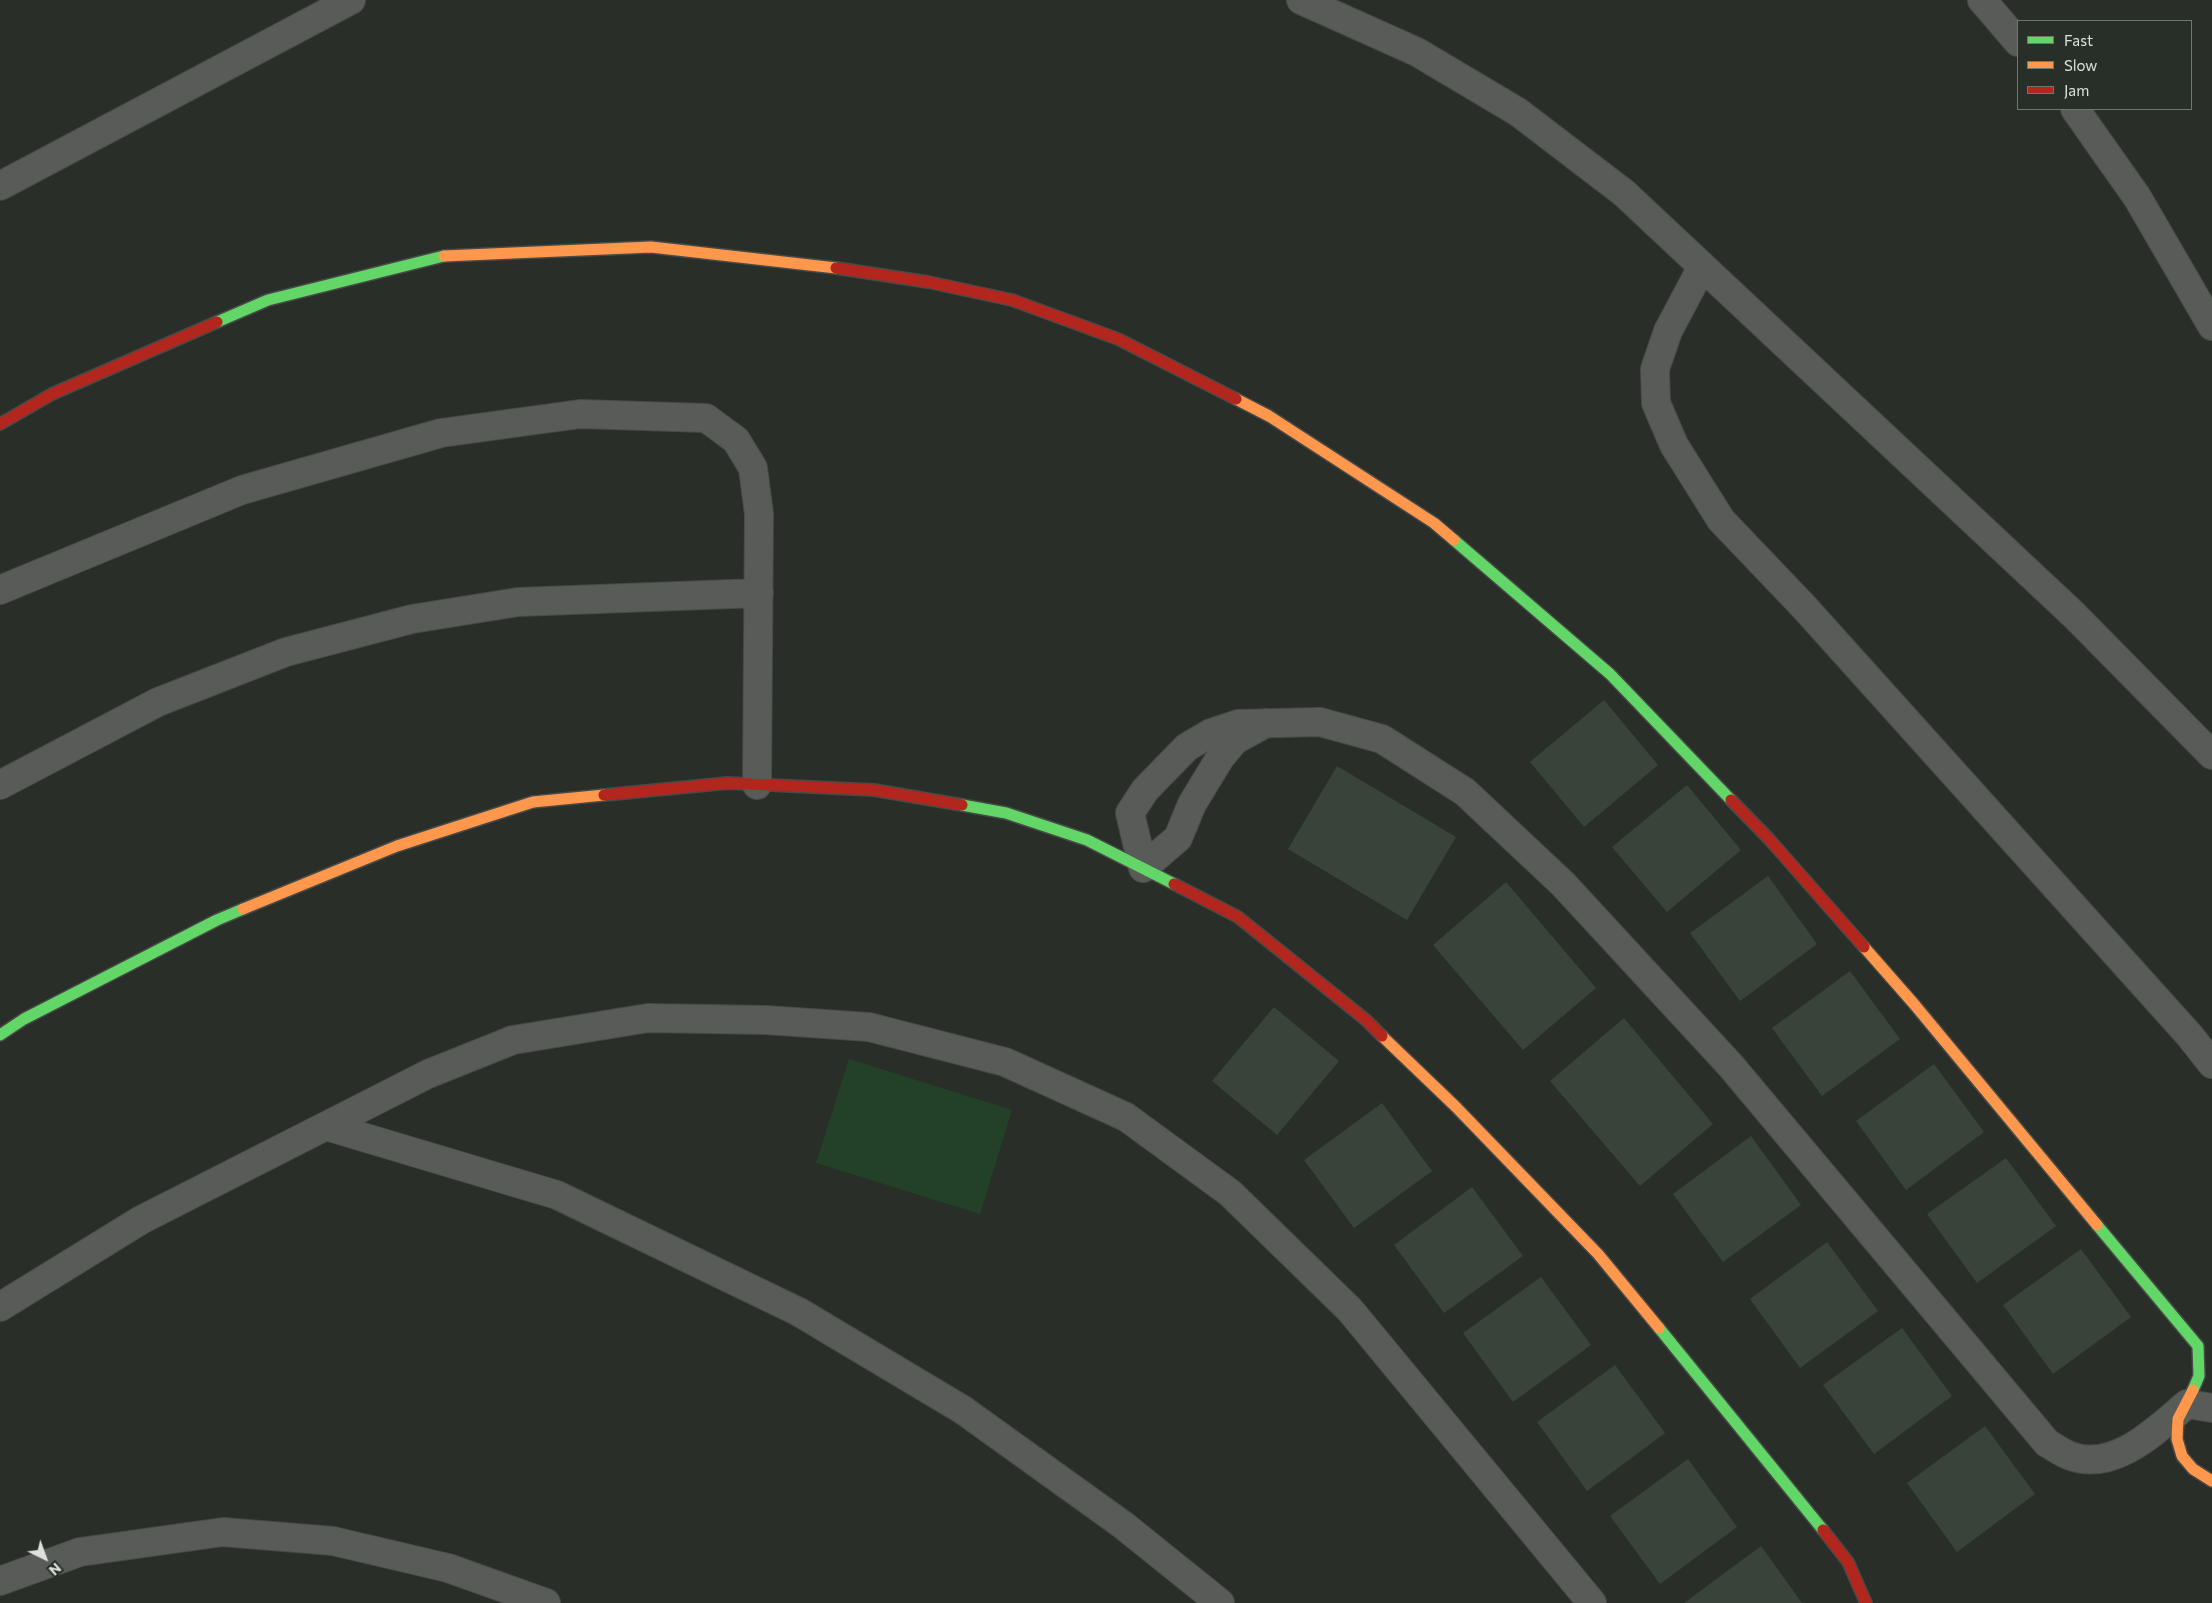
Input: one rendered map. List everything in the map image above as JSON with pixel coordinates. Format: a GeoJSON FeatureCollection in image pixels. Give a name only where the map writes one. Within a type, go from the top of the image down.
{"type":"FeatureCollection","features":[{"type":"Feature","properties":{"kind":"street"},"geometry":{"type":"LineString","coordinates":[[0,186],[351,0]]}},
{"type":"Feature","properties":{"kind":"street"},"geometry":{"type":"LineString","coordinates":[[1302,0],[1417,52],[1518,112],[1624,193],[2074,615],[2212,755]]}},
{"type":"Feature","properties":{"kind":"street"},"geometry":{"type":"LineString","coordinates":[[1982,0],[2017,41]]}},
{"type":"Feature","properties":{"kind":"street"},"geometry":{"type":"LineString","coordinates":[[2076,110],[2137,197],[2212,326]]}},
{"type":"Feature","properties":{"kind":"street"},"geometry":{"type":"LineString","coordinates":[[0,424],[52,394],[268,300],[440,256],[651,247],[854,270],[928,282],[1012,300],[1118,339],[1269,416],[1434,523],[1610,674],[1769,839],[1914,1004],[2198,1346],[2200,1406]]}},
{"type":"Feature","properties":{"kind":"street"},"geometry":{"type":"LineString","coordinates":[[1702,267],[1665,338],[1655,369],[1656,403],[1674,445],[1720,520],[1811,616],[2190,1036],[2212,1064]]}},
{"type":"Feature","properties":{"kind":"street"},"geometry":{"type":"LineString","coordinates":[[0,590],[242,490],[441,433],[580,414],[706,418],[736,440],[753,468],[759,514],[757,785]]}},
{"type":"Feature","properties":{"kind":"street"},"geometry":{"type":"LineString","coordinates":[[0,784],[158,702],[286,652],[412,619],[518,602],[759,593]]}},
{"type":"Feature","properties":{"kind":"street"},"geometry":{"type":"LineString","coordinates":[[1143,868],[1130,813],[1145,790],[1187,747],[1211,733],[1238,724],[1320,722],[1382,739],[1465,792],[1563,884],[1731,1066],[2047,1443],[2068,1456],[2092,1460],[2118,1454],[2200,1406]]}},
{"type":"Feature","properties":{"kind":"street"},"geometry":{"type":"LineString","coordinates":[[1143,868],[1178,838],[1192,804],[1220,758],[1236,740],[1266,723]]}},
{"type":"Feature","properties":{"kind":"street"},"geometry":{"type":"LineString","coordinates":[[0,1034],[217,920],[416,840],[533,802],[728,783],[874,790],[1006,813],[1087,840],[1238,917],[1366,1020],[1456,1106],[1604,1261],[1848,1562],[1866,1603]]}},
{"type":"Feature","properties":{"kind":"street"},"geometry":{"type":"LineString","coordinates":[[0,1307],[141,1220],[428,1074],[513,1040],[648,1018],[766,1020],[869,1027],[1005,1062],[1126,1117],[1230,1193],[1350,1310],[1592,1603]]}},
{"type":"Feature","properties":{"kind":"street"},"geometry":{"type":"LineString","coordinates":[[326,1126],[557,1196],[799,1312],[971,1416],[1123,1525],[1220,1603]]}},
{"type":"Feature","properties":{"kind":"street"},"geometry":{"type":"LineString","coordinates":[[2200,1406],[2178,1419],[2177,1439],[2182,1456],[2193,1469],[2212,1481]]}},
{"type":"Feature","properties":{"kind":"street"},"geometry":{"type":"LineString","coordinates":[[0,1581],[80,1552],[223,1532],[333,1541],[448,1568],[546,1603]]}},
{"type":"Feature","properties":{"kind":"green space"},"geometry":{"type":"Polygon","coordinates":[[[849,1059],[1012,1110],[980,1214],[816,1163],[849,1059]]]}},
{"type":"Feature","properties":{"kind":"building"},"geometry":{"type":"Polygon","coordinates":[[[1604,700],[1658,765],[1584,827],[1530,762],[1604,700]]]}},
{"type":"Feature","properties":{"kind":"building"},"geometry":{"type":"Polygon","coordinates":[[[1337,766],[1456,837],[1407,920],[1288,849],[1337,766]]]}},
{"type":"Feature","properties":{"kind":"building"},"geometry":{"type":"Polygon","coordinates":[[[1687,785],[1741,850],[1667,912],[1612,847],[1687,785]]]}},
{"type":"Feature","properties":{"kind":"building"},"geometry":{"type":"Polygon","coordinates":[[[1768,876],[1817,944],[1740,1001],[1690,933],[1768,876]]]}},
{"type":"Feature","properties":{"kind":"building"},"geometry":{"type":"Polygon","coordinates":[[[1506,882],[1596,988],[1523,1050],[1433,945],[1506,882]]]}},
{"type":"Feature","properties":{"kind":"building"},"geometry":{"type":"Polygon","coordinates":[[[1850,971],[1900,1039],[1822,1096],[1772,1028],[1850,971]]]}},
{"type":"Feature","properties":{"kind":"building"},"geometry":{"type":"Polygon","coordinates":[[[1274,1007],[1339,1061],[1277,1135],[1212,1081],[1274,1007]]]}},
{"type":"Feature","properties":{"kind":"building"},"geometry":{"type":"Polygon","coordinates":[[[1624,1018],[1713,1124],[1640,1186],[1550,1081],[1624,1018]]]}},
{"type":"Feature","properties":{"kind":"building"},"geometry":{"type":"Polygon","coordinates":[[[1934,1064],[1984,1132],[1906,1190],[1856,1121],[1934,1064]]]}},
{"type":"Feature","properties":{"kind":"building"},"geometry":{"type":"Polygon","coordinates":[[[1382,1103],[1432,1171],[1354,1228],[1304,1160],[1382,1103]]]}},
{"type":"Feature","properties":{"kind":"building"},"geometry":{"type":"Polygon","coordinates":[[[1751,1136],[1801,1205],[1723,1262],[1673,1194],[1751,1136]]]}},
{"type":"Feature","properties":{"kind":"building"},"geometry":{"type":"Polygon","coordinates":[[[2006,1158],[2056,1226],[1977,1283],[1927,1214],[2006,1158]]]}},
{"type":"Feature","properties":{"kind":"building"},"geometry":{"type":"Polygon","coordinates":[[[1472,1187],[1523,1256],[1444,1313],[1394,1245],[1472,1187]]]}},
{"type":"Feature","properties":{"kind":"building"},"geometry":{"type":"Polygon","coordinates":[[[1827,1242],[1878,1311],[1800,1368],[1750,1299],[1827,1242]]]}},
{"type":"Feature","properties":{"kind":"building"},"geometry":{"type":"Polygon","coordinates":[[[2081,1249],[2131,1317],[2053,1374],[2003,1305],[2081,1249]]]}},
{"type":"Feature","properties":{"kind":"building"},"geometry":{"type":"Polygon","coordinates":[[[1541,1277],[1591,1345],[1513,1402],[1463,1333],[1541,1277]]]}},
{"type":"Feature","properties":{"kind":"building"},"geometry":{"type":"Polygon","coordinates":[[[1902,1328],[1952,1396],[1874,1454],[1823,1385],[1902,1328]]]}},
{"type":"Feature","properties":{"kind":"building"},"geometry":{"type":"Polygon","coordinates":[[[1615,1365],[1665,1433],[1587,1491],[1537,1422],[1615,1365]]]}},
{"type":"Feature","properties":{"kind":"building"},"geometry":{"type":"Polygon","coordinates":[[[1985,1426],[2035,1494],[1957,1552],[1907,1483],[1985,1426]]]}},
{"type":"Feature","properties":{"kind":"building"},"geometry":{"type":"Polygon","coordinates":[[[1688,1459],[1737,1527],[1660,1584],[1610,1516],[1688,1459]]]}},
{"type":"Feature","properties":{"kind":"building"},"geometry":{"type":"Polygon","coordinates":[[[1761,1546],[1802,1603],[1684,1603],[1761,1546]]]}},
{"type":"Feature","properties":{"kind":"traffic: fast"},"geometry":{"type":"LineString","coordinates":[[217,322],[268,300],[444,256]]}},
{"type":"Feature","properties":{"kind":"traffic: fast"},"geometry":{"type":"LineString","coordinates":[[1454,540],[1610,674],[1731,800]]}},
{"type":"Feature","properties":{"kind":"traffic: fast"},"geometry":{"type":"LineString","coordinates":[[962,805],[1006,813],[1087,840],[1174,884]]}},
{"type":"Feature","properties":{"kind":"traffic: fast"},"geometry":{"type":"LineString","coordinates":[[0,1035],[24,1019],[217,920],[243,909]]}},
{"type":"Feature","properties":{"kind":"traffic: fast"},"geometry":{"type":"LineString","coordinates":[[2097,1225],[2198,1346],[2199,1376],[2193,1390]]}},
{"type":"Feature","properties":{"kind":"traffic: fast"},"geometry":{"type":"LineString","coordinates":[[1659,1328],[1823,1530]]}},
{"type":"Feature","properties":{"kind":"traffic: slow"},"geometry":{"type":"LineString","coordinates":[[444,256],[651,247],[836,268]]}},
{"type":"Feature","properties":{"kind":"traffic: slow"},"geometry":{"type":"LineString","coordinates":[[1236,399],[1269,416],[1434,523],[1454,540]]}},
{"type":"Feature","properties":{"kind":"traffic: slow"},"geometry":{"type":"LineString","coordinates":[[243,909],[397,846],[533,802],[604,795]]}},
{"type":"Feature","properties":{"kind":"traffic: slow"},"geometry":{"type":"LineString","coordinates":[[1864,947],[1914,1004],[2097,1225]]}},
{"type":"Feature","properties":{"kind":"traffic: slow"},"geometry":{"type":"LineString","coordinates":[[1382,1036],[1456,1107],[1598,1254],[1659,1328]]}},
{"type":"Feature","properties":{"kind":"traffic: slow"},"geometry":{"type":"LineString","coordinates":[[2193,1390],[2178,1419],[2177,1439],[2182,1456],[2193,1469],[2212,1481]]}},
{"type":"Feature","properties":{"kind":"traffic: jam"},"geometry":{"type":"LineString","coordinates":[[836,268],[928,282],[1012,300],[1118,339],[1236,399]]}},
{"type":"Feature","properties":{"kind":"traffic: jam"},"geometry":{"type":"LineString","coordinates":[[0,424],[52,394],[217,322]]}},
{"type":"Feature","properties":{"kind":"traffic: jam"},"geometry":{"type":"LineString","coordinates":[[604,795],[728,783],[874,790],[962,805]]}},
{"type":"Feature","properties":{"kind":"traffic: jam"},"geometry":{"type":"LineString","coordinates":[[1731,800],[1769,839],[1864,947]]}},
{"type":"Feature","properties":{"kind":"traffic: jam"},"geometry":{"type":"LineString","coordinates":[[1174,884],[1238,917],[1366,1020],[1382,1036]]}},
{"type":"Feature","properties":{"kind":"traffic: jam"},"geometry":{"type":"LineString","coordinates":[[1823,1530],[1848,1562],[1866,1603]]}}]}
